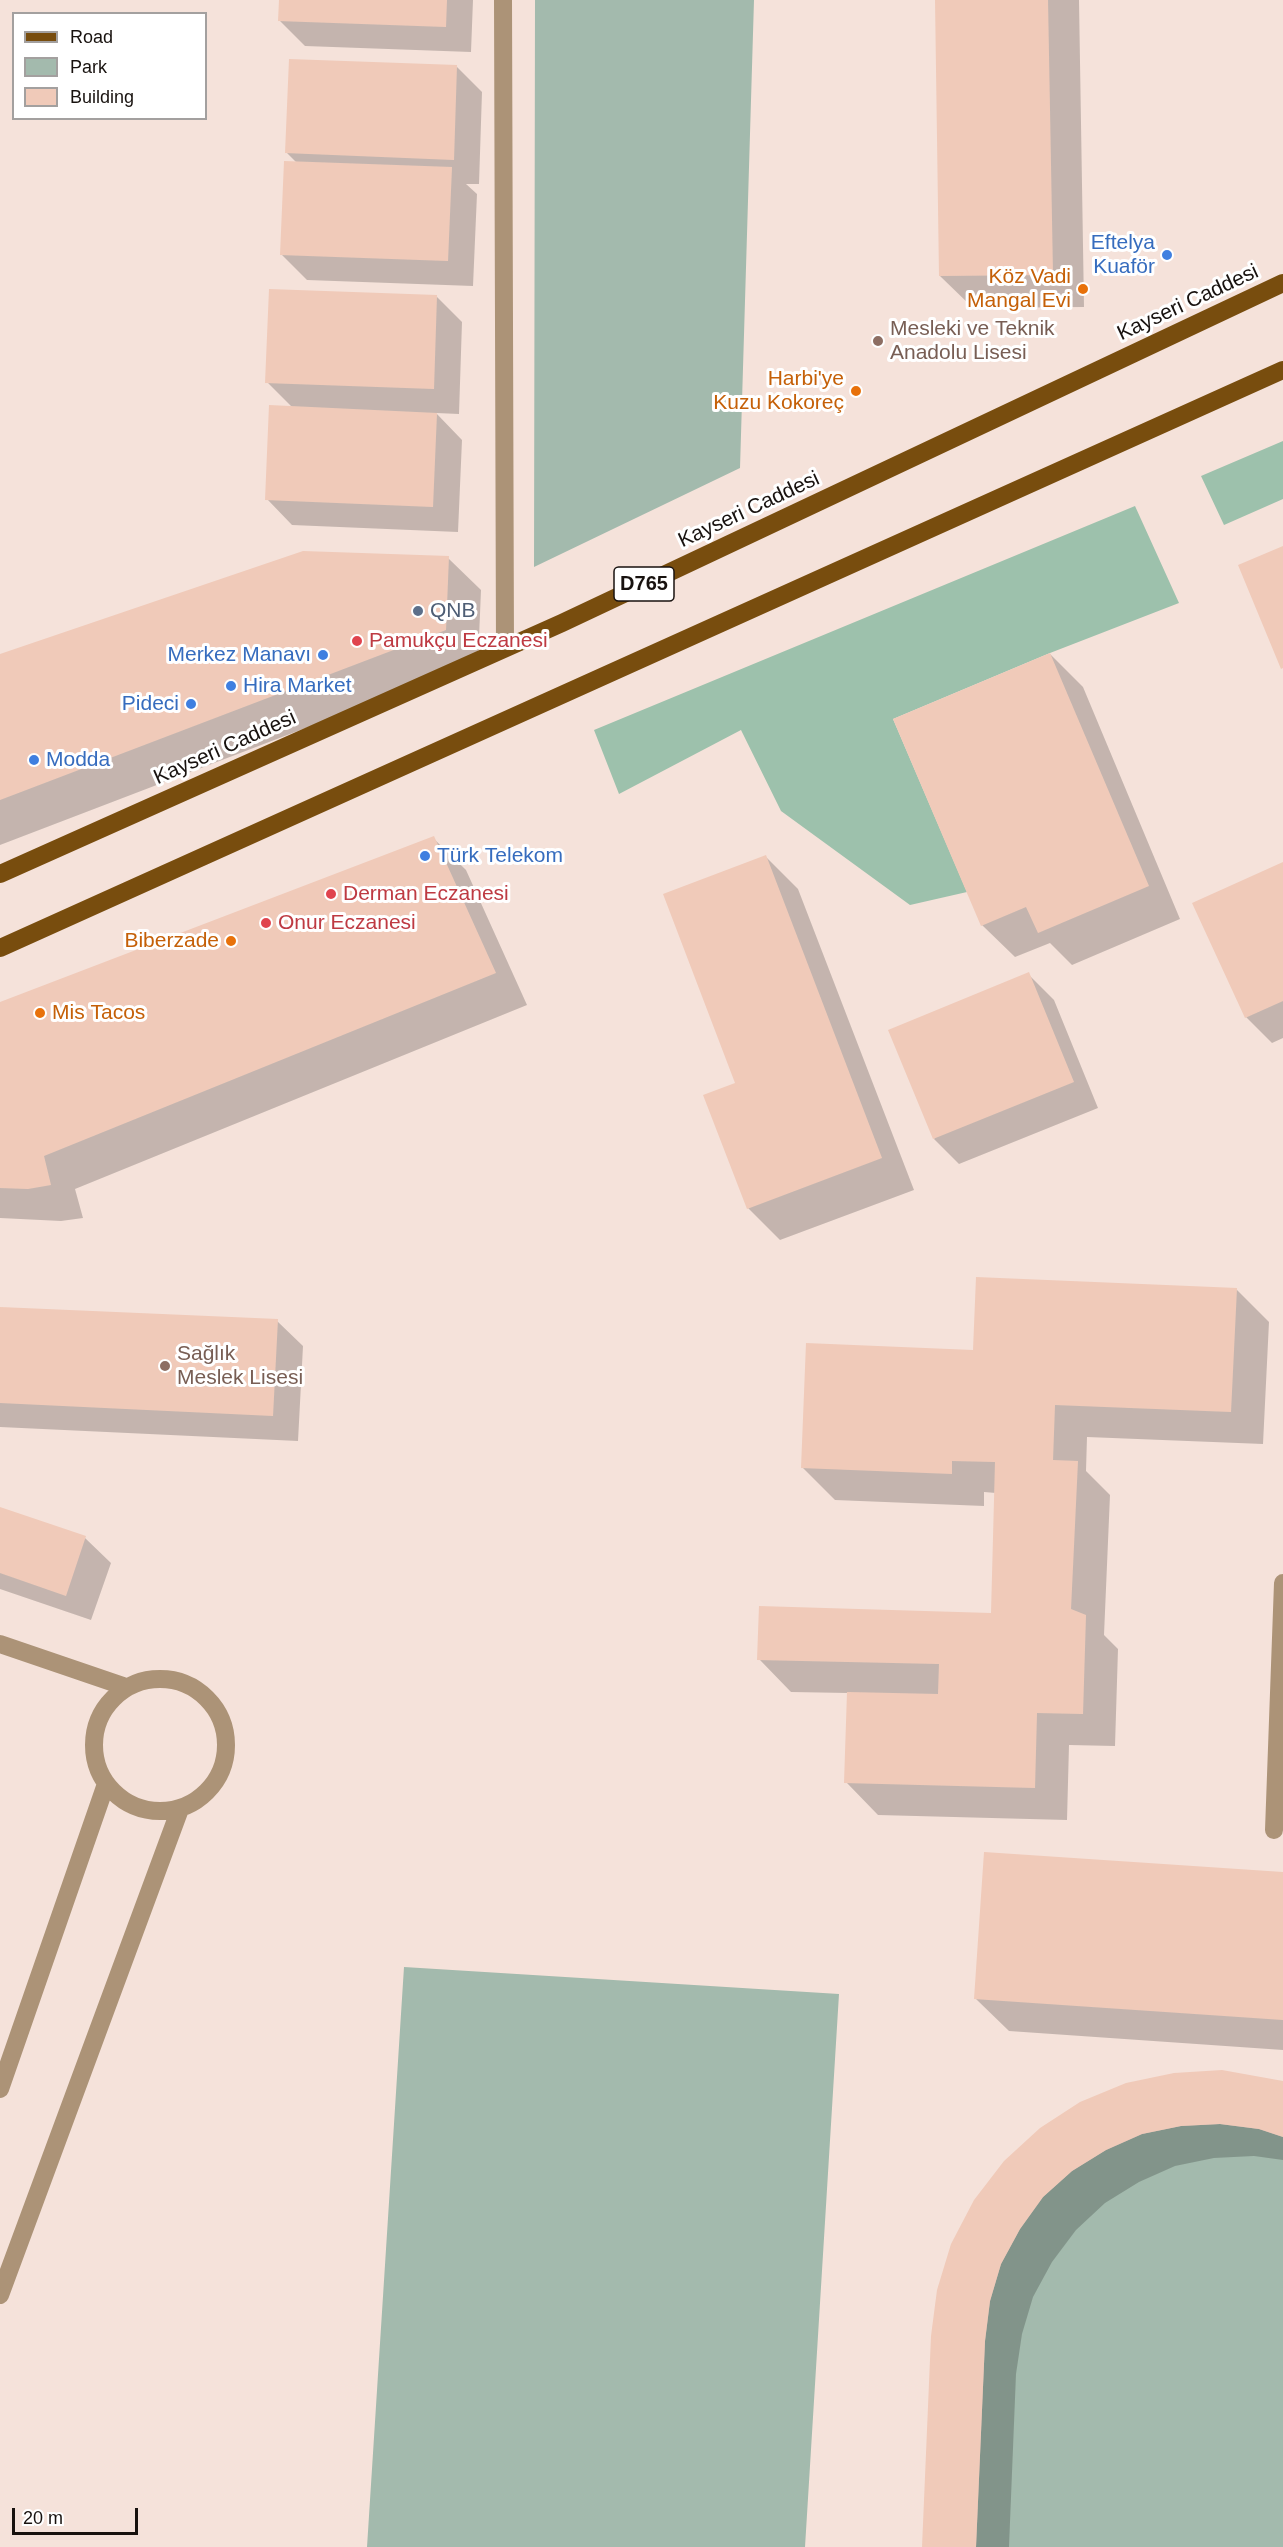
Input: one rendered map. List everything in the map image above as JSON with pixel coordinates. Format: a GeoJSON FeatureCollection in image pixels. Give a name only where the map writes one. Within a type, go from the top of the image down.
{"type":"FeatureCollection","features":[{"type":"Feature","properties":{"kind":"main road","name":"Kayseri Caddesi"},"geometry":{"type":"LineString","coordinates":[[0,874],[594,608],[1283,283]]}},
{"type":"Feature","properties":{"kind":"main road"},"geometry":{"type":"LineString","coordinates":[[0,948],[1283,370]]}},
{"type":"Feature","properties":{"kind":"street"},"geometry":{"type":"LineString","coordinates":[[504,0],[505,647]]}},
{"type":"Feature","properties":{"kind":"street"},"geometry":{"type":"LineString","coordinates":[[1274,1830],[1283,1583]]}},
{"type":"Feature","properties":{"kind":"street"},"geometry":{"type":"LineString","coordinates":[[0,1644],[126,1687]]}},
{"type":"Feature","properties":{"kind":"street"},"geometry":{"type":"LineString","coordinates":[[153,1678],[180,1681],[204,1695],[221,1718],[227,1745],[221,1772],[205,1794],[180,1809],[153,1812],[126,1803],[106,1784],[94,1759],[94,1731],[105,1706],[126,1687],[153,1678]]}},
{"type":"Feature","properties":{"kind":"street"},"geometry":{"type":"LineString","coordinates":[[0,2089],[106,1784]]}},
{"type":"Feature","properties":{"kind":"street"},"geometry":{"type":"LineString","coordinates":[[0,2295],[180,1809]]}},
{"type":"Feature","properties":{"kind":"green space"},"geometry":{"type":"Polygon","coordinates":[[[535,0],[754,0],[740,468],[534,567],[535,0]]]}},
{"type":"Feature","properties":{"kind":"green space"},"geometry":{"type":"Polygon","coordinates":[[[1283,441],[1283,499],[1224,525],[1201,476],[1283,441]]]}},
{"type":"Feature","properties":{"kind":"green space"},"geometry":{"type":"Polygon","coordinates":[[[1135,506],[1179,603],[1050,653],[893,719],[967,892],[910,905],[781,811],[741,730],[619,794],[594,730],[1135,506]]]}},
{"type":"Feature","properties":{"kind":"green space"},"geometry":{"type":"Polygon","coordinates":[[[404,1967],[839,1994],[805,2547],[367,2547],[404,1967]]]}},
{"type":"Feature","properties":{"kind":"green space"},"geometry":{"type":"Polygon","coordinates":[[[1220,2124],[1259,2129],[1283,2137],[1283,2547],[976,2547],[985,2341],[990,2301],[1001,2264],[1020,2229],[1043,2197],[1072,2171],[1106,2150],[1142,2134],[1181,2126],[1220,2124]]]}},
{"type":"Feature","properties":{"kind":"building"},"geometry":{"type":"Polygon","coordinates":[[[279,0],[447,0],[446,27],[278,21],[279,0]]]}},
{"type":"Feature","properties":{"kind":"building"},"geometry":{"type":"Polygon","coordinates":[[[935,0],[1048,0],[1053,275],[939,276],[935,0]]]}},
{"type":"Feature","properties":{"kind":"building"},"geometry":{"type":"Polygon","coordinates":[[[289,59],[457,65],[454,160],[285,153],[289,59]]]}},
{"type":"Feature","properties":{"kind":"building"},"geometry":{"type":"Polygon","coordinates":[[[284,161],[452,167],[448,261],[280,255],[284,161]]]}},
{"type":"Feature","properties":{"kind":"building"},"geometry":{"type":"Polygon","coordinates":[[[269,289],[437,295],[434,389],[265,383],[269,289]]]}},
{"type":"Feature","properties":{"kind":"building"},"geometry":{"type":"Polygon","coordinates":[[[269,405],[437,413],[433,507],[265,500],[269,405]]]}},
{"type":"Feature","properties":{"kind":"building"},"geometry":{"type":"Polygon","coordinates":[[[1283,546],[1283,668],[1281,669],[1238,565],[1283,546]]]}},
{"type":"Feature","properties":{"kind":"building"},"geometry":{"type":"Polygon","coordinates":[[[303,551],[449,556],[446,630],[0,800],[0,654],[303,551]]]}},
{"type":"Feature","properties":{"kind":"building"},"geometry":{"type":"Polygon","coordinates":[[[1050,653],[1149,886],[1038,933],[1026,907],[981,926],[893,719],[1050,653]]]}},
{"type":"Feature","properties":{"kind":"building"},"geometry":{"type":"Polygon","coordinates":[[[434,836],[496,973],[44,1156],[51,1185],[28,1189],[0,1188],[0,1002],[434,836]]]}},
{"type":"Feature","properties":{"kind":"building"},"geometry":{"type":"Polygon","coordinates":[[[766,855],[882,1158],[747,1209],[703,1095],[735,1083],[663,894],[766,855]]]}},
{"type":"Feature","properties":{"kind":"building"},"geometry":{"type":"Polygon","coordinates":[[[1283,862],[1283,1001],[1245,1018],[1192,903],[1283,862]]]}},
{"type":"Feature","properties":{"kind":"building"},"geometry":{"type":"Polygon","coordinates":[[[1029,972],[1074,1082],[933,1139],[888,1030],[1029,972]]]}},
{"type":"Feature","properties":{"kind":"building"},"geometry":{"type":"Polygon","coordinates":[[[976,1277],[1237,1288],[1231,1412],[1055,1405],[1053,1460],[1078,1461],[1071,1609],[1086,1615],[1083,1714],[1037,1713],[1035,1788],[844,1783],[847,1692],[938,1694],[939,1664],[757,1660],[759,1606],[991,1613],[995,1462],[952,1461],[952,1474],[801,1468],[806,1343],[973,1350],[976,1277]]]}},
{"type":"Feature","properties":{"kind":"building"},"geometry":{"type":"Polygon","coordinates":[[[0,1307],[278,1319],[273,1416],[0,1403],[0,1307]]]}},
{"type":"Feature","properties":{"kind":"building"},"geometry":{"type":"Polygon","coordinates":[[[0,1507],[86,1536],[66,1596],[0,1573],[0,1507]]]}},
{"type":"Feature","properties":{"kind":"building"},"geometry":{"type":"Polygon","coordinates":[[[984,1852],[1283,1872],[1283,2020],[974,1999],[984,1852]]]}},
{"type":"Feature","properties":{"kind":"building"},"geometry":{"type":"Polygon","coordinates":[[[1222,2070],[1283,2081],[1283,2137],[1259,2129],[1220,2124],[1181,2126],[1142,2134],[1106,2150],[1072,2171],[1043,2197],[1020,2229],[1001,2264],[990,2301],[985,2341],[976,2547],[922,2547],[931,2336],[937,2290],[951,2244],[974,2200],[1004,2161],[1040,2128],[1080,2102],[1126,2083],[1174,2073],[1222,2070]]]}},
{"type":"Feature","properties":{"kind":"place","name":"Eftelya Kuaför"},"geometry":{"type":"Point","coordinates":[1167,255]}},
{"type":"Feature","properties":{"kind":"place","name":"Köz Vadi Mangal Evi"},"geometry":{"type":"Point","coordinates":[1083,289]}},
{"type":"Feature","properties":{"kind":"place","name":"Mesleki ve Teknik Anadolu Lisesi"},"geometry":{"type":"Point","coordinates":[878,341]}},
{"type":"Feature","properties":{"kind":"place","name":"Harbi'ye Kuzu Kokoreç"},"geometry":{"type":"Point","coordinates":[856,391]}},
{"type":"Feature","properties":{"kind":"place","name":"QNB"},"geometry":{"type":"Point","coordinates":[418,611]}},
{"type":"Feature","properties":{"kind":"place","name":"Pamukçu Eczanesi"},"geometry":{"type":"Point","coordinates":[357,641]}},
{"type":"Feature","properties":{"kind":"place","name":"Merkez Manavı"},"geometry":{"type":"Point","coordinates":[323,655]}},
{"type":"Feature","properties":{"kind":"place","name":"Hira Market"},"geometry":{"type":"Point","coordinates":[231,686]}},
{"type":"Feature","properties":{"kind":"place","name":"Pideci"},"geometry":{"type":"Point","coordinates":[191,704]}},
{"type":"Feature","properties":{"kind":"place","name":"Modda"},"geometry":{"type":"Point","coordinates":[34,760]}},
{"type":"Feature","properties":{"kind":"place","name":"Türk Telekom"},"geometry":{"type":"Point","coordinates":[425,856]}},
{"type":"Feature","properties":{"kind":"place","name":"Derman Eczanesi"},"geometry":{"type":"Point","coordinates":[331,894]}},
{"type":"Feature","properties":{"kind":"place","name":"Onur Eczanesi"},"geometry":{"type":"Point","coordinates":[266,923]}},
{"type":"Feature","properties":{"kind":"place","name":"Biberzade"},"geometry":{"type":"Point","coordinates":[231,941]}},
{"type":"Feature","properties":{"kind":"place","name":"Mis Tacos"},"geometry":{"type":"Point","coordinates":[40,1013]}},
{"type":"Feature","properties":{"kind":"place","name":"Sağlık Meslek Lisesi"},"geometry":{"type":"Point","coordinates":[165,1366]}}]}
